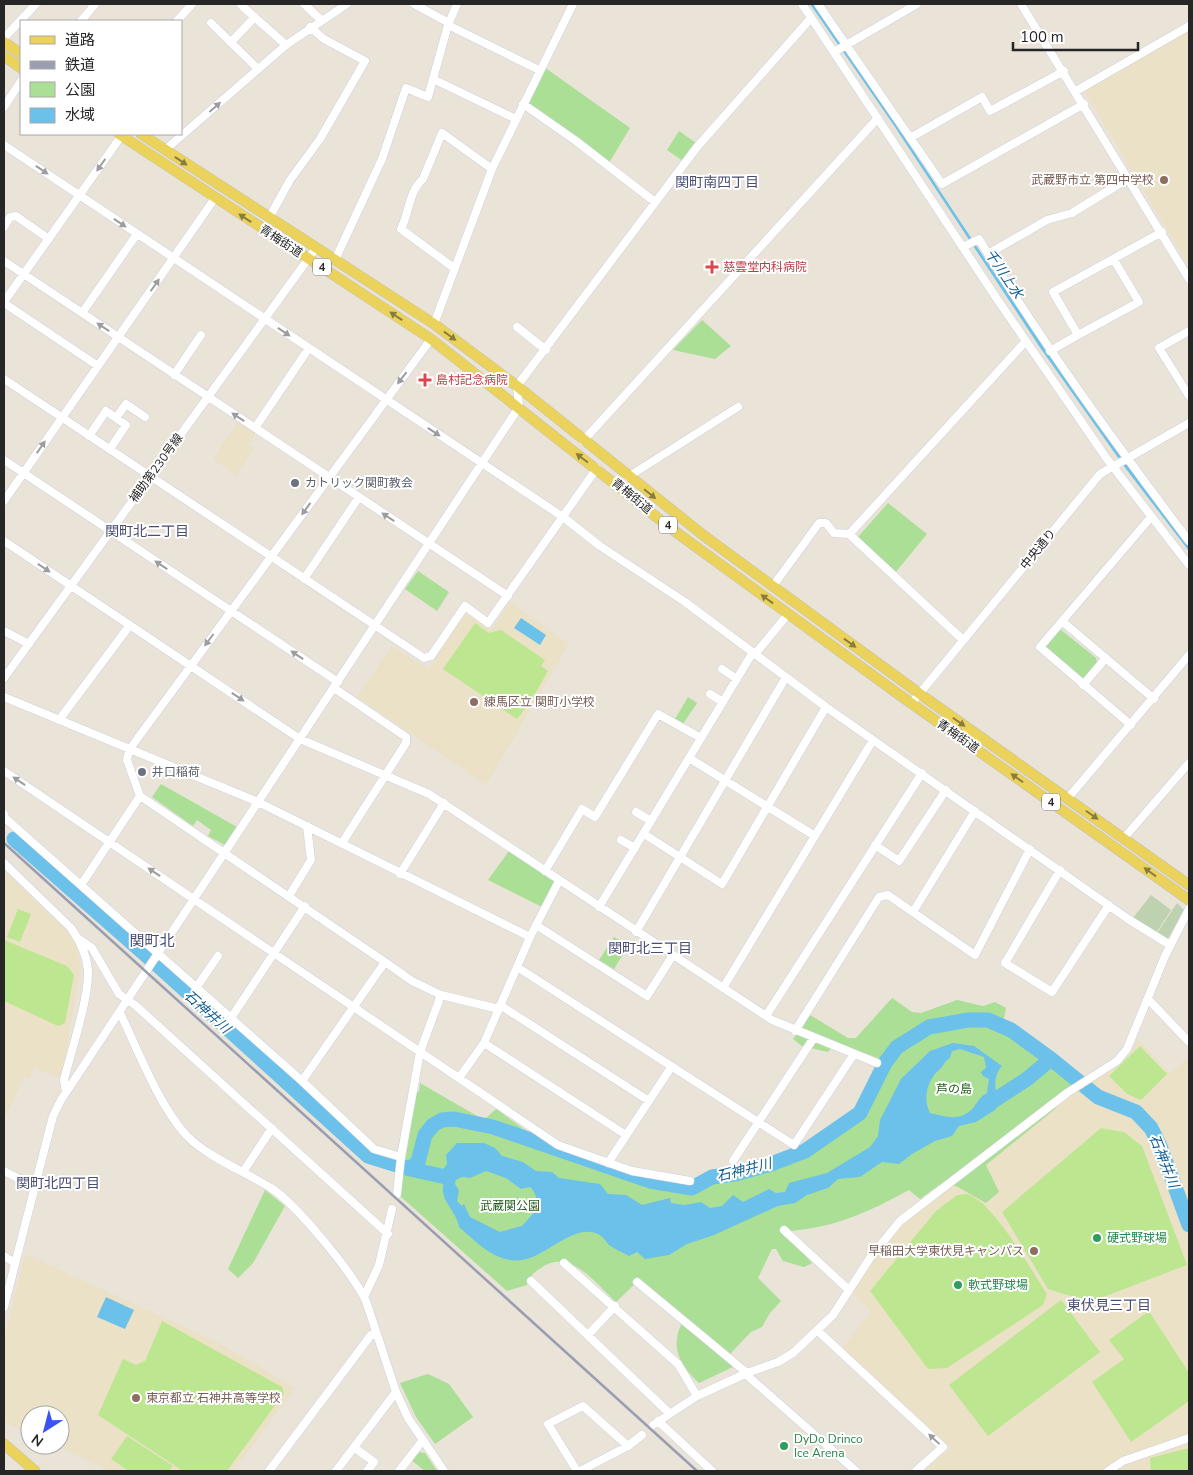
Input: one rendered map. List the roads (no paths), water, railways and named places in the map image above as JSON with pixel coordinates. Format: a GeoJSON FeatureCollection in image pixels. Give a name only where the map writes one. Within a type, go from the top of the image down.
{"type":"FeatureCollection","features":[{"type":"Feature","properties":{"kind":"main road"},"geometry":{"type":"LineString","coordinates":[[4,42],[20,53]]}},
{"type":"Feature","properties":{"kind":"main road"},"geometry":{"type":"LineString","coordinates":[[4,56],[20,67]]}},
{"type":"Feature","properties":{"kind":"main road","name":"青梅街道"},"geometry":{"type":"LineString","coordinates":[[121,135],[431,339],[597,468],[673,530],[911,704],[1189,900]]}},
{"type":"Feature","properties":{"kind":"main road","name":"青梅街道"},"geometry":{"type":"LineString","coordinates":[[142,135],[434,324],[517,386],[690,526],[920,694],[1189,884]]}},
{"type":"Feature","properties":{"kind":"main road"},"geometry":{"type":"LineString","coordinates":[[888,687],[896,676]]}},
{"type":"Feature","properties":{"kind":"main road"},"geometry":{"type":"LineString","coordinates":[[4,1444],[35,1471]]}},
{"type":"Feature","properties":{"kind":"street"},"geometry":{"type":"LineString","coordinates":[[21,20],[36,4]]}},
{"type":"Feature","properties":{"kind":"street"},"geometry":{"type":"LineString","coordinates":[[82,20],[95,4]]}},
{"type":"Feature","properties":{"kind":"street"},"geometry":{"type":"LineString","coordinates":[[178,20],[192,4]]}},
{"type":"Feature","properties":{"kind":"street"},"geometry":{"type":"LineString","coordinates":[[241,4],[286,45]]}},
{"type":"Feature","properties":{"kind":"street"},"geometry":{"type":"LineString","coordinates":[[304,4],[322,20]]}},
{"type":"Feature","properties":{"kind":"street"},"geometry":{"type":"LineString","coordinates":[[165,150],[286,45],[348,4]]}},
{"type":"Feature","properties":{"kind":"street"},"geometry":{"type":"LineString","coordinates":[[414,4],[448,24],[540,70]]}},
{"type":"Feature","properties":{"kind":"street"},"geometry":{"type":"LineString","coordinates":[[335,260],[382,160],[406,88],[428,97],[448,24],[457,4]]}},
{"type":"Feature","properties":{"kind":"street"},"geometry":{"type":"LineString","coordinates":[[434,324],[492,169],[573,4]]}},
{"type":"Feature","properties":{"kind":"street"},"geometry":{"type":"LineString","coordinates":[[802,4],[813,9],[846,45],[942,184],[1084,104]]}},
{"type":"Feature","properties":{"kind":"street"},"geometry":{"type":"LineString","coordinates":[[835,52],[917,4]]}},
{"type":"Feature","properties":{"kind":"street"},"geometry":{"type":"LineString","coordinates":[[1022,4],[1189,279]]}},
{"type":"Feature","properties":{"kind":"street"},"geometry":{"type":"LineString","coordinates":[[813,9],[835,52],[1026,341],[1151,517],[1189,565]]}},
{"type":"Feature","properties":{"kind":"street"},"geometry":{"type":"LineString","coordinates":[[4,1306],[53,1116],[66,1092],[519,407],[517,386],[546,350],[697,147],[813,9]]}},
{"type":"Feature","properties":{"kind":"street"},"geometry":{"type":"LineString","coordinates":[[231,42],[255,18]]}},
{"type":"Feature","properties":{"kind":"street"},"geometry":{"type":"LineString","coordinates":[[4,38],[20,21]]}},
{"type":"Feature","properties":{"kind":"street"},"geometry":{"type":"LineString","coordinates":[[211,23],[258,69]]}},
{"type":"Feature","properties":{"kind":"street"},"geometry":{"type":"LineString","coordinates":[[1076,91],[1189,26]]}},
{"type":"Feature","properties":{"kind":"street"},"geometry":{"type":"LineString","coordinates":[[269,218],[290,180],[320,139],[365,61],[324,39],[310,28]]}},
{"type":"Feature","properties":{"kind":"street"},"geometry":{"type":"LineString","coordinates":[[910,138],[982,97],[990,111],[1064,71]]}},
{"type":"Feature","properties":{"kind":"street"},"geometry":{"type":"LineString","coordinates":[[433,79],[516,119]]}},
{"type":"Feature","properties":{"kind":"street"},"geometry":{"type":"LineString","coordinates":[[4,107],[20,83]]}},
{"type":"Feature","properties":{"kind":"street"},"geometry":{"type":"LineString","coordinates":[[523,104],[576,141],[655,202]]}},
{"type":"Feature","properties":{"kind":"street"},"geometry":{"type":"LineString","coordinates":[[583,441],[878,118]]}},
{"type":"Feature","properties":{"kind":"street"},"geometry":{"type":"LineString","coordinates":[[454,268],[401,229],[410,211],[409,203],[418,184],[423,179],[442,133],[492,169]]}},
{"type":"Feature","properties":{"kind":"street"},"geometry":{"type":"LineString","coordinates":[[98,366],[4,302],[121,135]]}},
{"type":"Feature","properties":{"kind":"street"},"geometry":{"type":"LineString","coordinates":[[4,145],[482,463],[562,517],[600,546],[647,575],[755,652],[826,707],[1170,945]]}},
{"type":"Feature","properties":{"kind":"street"},"geometry":{"type":"LineString","coordinates":[[988,254],[1047,220],[1072,213],[1129,178]]}},
{"type":"Feature","properties":{"kind":"street"},"geometry":{"type":"LineString","coordinates":[[4,501],[215,198]]}},
{"type":"Feature","properties":{"kind":"street"},"geometry":{"type":"LineString","coordinates":[[4,227],[10,218],[16,216],[49,239]]}},
{"type":"Feature","properties":{"kind":"street"},"geometry":{"type":"LineString","coordinates":[[1078,335],[1053,292],[1162,232]]}},
{"type":"Feature","properties":{"kind":"street"},"geometry":{"type":"LineString","coordinates":[[82,313],[138,234]]}},
{"type":"Feature","properties":{"kind":"street"},"geometry":{"type":"LineString","coordinates":[[963,247],[979,239],[1050,351],[1125,458],[1189,540]]}},
{"type":"Feature","properties":{"kind":"street","name":"補助第230号線"},"geometry":{"type":"LineString","coordinates":[[4,678],[316,248]]}},
{"type":"Feature","properties":{"kind":"street"},"geometry":{"type":"LineString","coordinates":[[1050,351],[1139,302],[1114,260]]}},
{"type":"Feature","properties":{"kind":"street"},"geometry":{"type":"LineString","coordinates":[[4,261],[508,596]]}},
{"type":"Feature","properties":{"kind":"street"},"geometry":{"type":"LineString","coordinates":[[517,327],[546,350]]}},
{"type":"Feature","properties":{"kind":"street"},"geometry":{"type":"LineString","coordinates":[[1189,331],[1159,348],[1189,396]]}},
{"type":"Feature","properties":{"kind":"street"},"geometry":{"type":"LineString","coordinates":[[174,375],[201,335]]}},
{"type":"Feature","properties":{"kind":"street"},"geometry":{"type":"LineString","coordinates":[[431,339],[385,399],[129,750],[127,760],[140,796],[305,906],[412,981],[441,995],[499,1007],[649,1101]]}},
{"type":"Feature","properties":{"kind":"street"},"geometry":{"type":"LineString","coordinates":[[849,534],[1026,341]]}},
{"type":"Feature","properties":{"kind":"street"},"geometry":{"type":"LineString","coordinates":[[255,428],[309,348]]}},
{"type":"Feature","properties":{"kind":"street"},"geometry":{"type":"LineString","coordinates":[[4,379],[424,658],[431,656],[465,606],[488,623],[597,468]]}},
{"type":"Feature","properties":{"kind":"street"},"geometry":{"type":"LineString","coordinates":[[116,418],[126,404],[145,417]]}},
{"type":"Feature","properties":{"kind":"street"},"geometry":{"type":"LineString","coordinates":[[628,477],[738,407]]}},
{"type":"Feature","properties":{"kind":"street"},"geometry":{"type":"LineString","coordinates":[[89,436],[106,411],[126,425],[110,450]]}},
{"type":"Feature","properties":{"kind":"street","name":"中央通り"},"geometry":{"type":"LineString","coordinates":[[911,704],[1095,480],[1125,458],[1189,423]]}},
{"type":"Feature","properties":{"kind":"street"},"geometry":{"type":"LineString","coordinates":[[4,460],[231,611],[406,736],[406,743],[342,843]]}},
{"type":"Feature","properties":{"kind":"street"},"geometry":{"type":"LineString","coordinates":[[304,579],[359,497]]}},
{"type":"Feature","properties":{"kind":"street"},"geometry":{"type":"LineString","coordinates":[[1131,726],[1040,647],[1151,517]]}},
{"type":"Feature","properties":{"kind":"street"},"geometry":{"type":"LineString","coordinates":[[773,586],[819,523],[826,523],[834,533],[849,534],[963,640]]}},
{"type":"Feature","properties":{"kind":"street"},"geometry":{"type":"LineString","coordinates":[[4,541],[300,739],[429,794],[766,1016],[795,1031],[877,1063]]}},
{"type":"Feature","properties":{"kind":"street"},"geometry":{"type":"LineString","coordinates":[[599,907],[737,679],[755,652],[788,614]]}},
{"type":"Feature","properties":{"kind":"street"},"geometry":{"type":"LineString","coordinates":[[1063,622],[1154,698]]}},
{"type":"Feature","properties":{"kind":"street"},"geometry":{"type":"LineString","coordinates":[[59,720],[130,625]]}},
{"type":"Feature","properties":{"kind":"street"},"geometry":{"type":"LineString","coordinates":[[4,631],[29,644]]}},
{"type":"Feature","properties":{"kind":"street"},"geometry":{"type":"LineString","coordinates":[[1068,798],[1131,726],[1189,654]]}},
{"type":"Feature","properties":{"kind":"street"},"geometry":{"type":"LineString","coordinates":[[1083,685],[1106,658]]}},
{"type":"Feature","properties":{"kind":"street"},"geometry":{"type":"LineString","coordinates":[[722,669],[737,679]]}},
{"type":"Feature","properties":{"kind":"street"},"geometry":{"type":"LineString","coordinates":[[636,932],[786,677]]}},
{"type":"Feature","properties":{"kind":"street"},"geometry":{"type":"LineString","coordinates":[[710,694],[723,702]]}},
{"type":"Feature","properties":{"kind":"street"},"geometry":{"type":"LineString","coordinates":[[4,697],[258,802],[530,937]]}},
{"type":"Feature","properties":{"kind":"street"},"geometry":{"type":"LineString","coordinates":[[644,834],[722,884],[826,707]]}},
{"type":"Feature","properties":{"kind":"street"},"geometry":{"type":"LineString","coordinates":[[545,871],[582,809],[595,817],[658,714],[701,738]]}},
{"type":"Feature","properties":{"kind":"street"},"geometry":{"type":"LineString","coordinates":[[723,988],[873,740]]}},
{"type":"Feature","properties":{"kind":"street"},"geometry":{"type":"LineString","coordinates":[[689,758],[815,836]]}},
{"type":"Feature","properties":{"kind":"street"},"geometry":{"type":"LineString","coordinates":[[1124,838],[1189,762]]}},
{"type":"Feature","properties":{"kind":"street"},"geometry":{"type":"LineString","coordinates":[[4,770],[558,1145],[651,1176],[690,1181]]}},
{"type":"Feature","properties":{"kind":"street"},"geometry":{"type":"LineString","coordinates":[[766,1016],[922,773]]}},
{"type":"Feature","properties":{"kind":"street"},"geometry":{"type":"LineString","coordinates":[[876,845],[899,861],[946,790]]}},
{"type":"Feature","properties":{"kind":"street"},"geometry":{"type":"LineString","coordinates":[[81,886],[140,796]]}},
{"type":"Feature","properties":{"kind":"street"},"geometry":{"type":"LineString","coordinates":[[400,874],[444,803]]}},
{"type":"Feature","properties":{"kind":"street"},"geometry":{"type":"LineString","coordinates":[[913,912],[975,811]]}},
{"type":"Feature","properties":{"kind":"street"},"geometry":{"type":"LineString","coordinates":[[636,812],[651,821]]}},
{"type":"Feature","properties":{"kind":"street"},"geometry":{"type":"LineString","coordinates":[[4,814],[157,956],[302,1081],[374,1149],[401,1159]]}},
{"type":"Feature","properties":{"kind":"street"},"geometry":{"type":"LineString","coordinates":[[289,896],[311,860],[307,826]]}},
{"type":"Feature","properties":{"kind":"street"},"geometry":{"type":"LineString","coordinates":[[621,840],[634,848]]}},
{"type":"Feature","properties":{"kind":"street"},"geometry":{"type":"LineString","coordinates":[[795,1031],[879,897],[888,895],[974,955],[1030,849]]}},
{"type":"Feature","properties":{"kind":"street"},"geometry":{"type":"LineString","coordinates":[[4,863],[71,928],[79,940],[87,964],[88,980],[64,1080],[66,1092]]}},
{"type":"Feature","properties":{"kind":"street"},"geometry":{"type":"LineString","coordinates":[[1060,870],[1005,964],[1052,992],[1110,905]]}},
{"type":"Feature","properties":{"kind":"street"},"geometry":{"type":"LineString","coordinates":[[459,1078],[484,1043],[530,937],[559,880]]}},
{"type":"Feature","properties":{"kind":"street"},"geometry":{"type":"LineString","coordinates":[[231,1018],[305,906]]}},
{"type":"Feature","properties":{"kind":"street"},"geometry":{"type":"LineString","coordinates":[[712,1471],[655,1423],[697,1396],[785,1358],[818,1331],[833,1315],[870,1258],[900,1221],[1067,1093],[1103,1072],[1122,1056],[1136,1030],[1170,945],[1189,909]]}},
{"type":"Feature","properties":{"kind":"street"},"geometry":{"type":"LineString","coordinates":[[536,925],[647,996],[673,955]]}},
{"type":"Feature","properties":{"kind":"street"},"geometry":{"type":"LineString","coordinates":[[79,940],[92,948],[115,989],[388,1234]]}},
{"type":"Feature","properties":{"kind":"street"},"geometry":{"type":"LineString","coordinates":[[196,988],[218,956]]}},
{"type":"Feature","properties":{"kind":"street"},"geometry":{"type":"LineString","coordinates":[[302,1081],[384,962]]}},
{"type":"Feature","properties":{"kind":"street"},"geometry":{"type":"LineString","coordinates":[[517,967],[794,1145],[854,1054]]}},
{"type":"Feature","properties":{"kind":"street"},"geometry":{"type":"LineString","coordinates":[[397,1194],[399,1171],[420,1052],[441,995]]}},
{"type":"Feature","properties":{"kind":"street"},"geometry":{"type":"LineString","coordinates":[[1148,999],[1189,1042]]}},
{"type":"Feature","properties":{"kind":"street"},"geometry":{"type":"LineString","coordinates":[[120,1012],[172,1119],[194,1142],[284,1197],[323,1242],[364,1297],[396,1392],[408,1418],[444,1471]]}},
{"type":"Feature","properties":{"kind":"street"},"geometry":{"type":"LineString","coordinates":[[733,1161],[814,1039]]}},
{"type":"Feature","properties":{"kind":"street"},"geometry":{"type":"LineString","coordinates":[[484,1043],[626,1136]]}},
{"type":"Feature","properties":{"kind":"street"},"geometry":{"type":"LineString","coordinates":[[608,1163],[672,1066]]}},
{"type":"Feature","properties":{"kind":"street"},"geometry":{"type":"LineString","coordinates":[[242,1172],[272,1128]]}},
{"type":"Feature","properties":{"kind":"street"},"geometry":{"type":"LineString","coordinates":[[4,1171],[35,1187]]}},
{"type":"Feature","properties":{"kind":"street"},"geometry":{"type":"LineString","coordinates":[[364,1297],[379,1265],[388,1234],[392,1209]]}},
{"type":"Feature","properties":{"kind":"street"},"geometry":{"type":"LineString","coordinates":[[784,1230],[849,1290]]}},
{"type":"Feature","properties":{"kind":"street"},"geometry":{"type":"LineString","coordinates":[[4,1256],[15,1263]]}},
{"type":"Feature","properties":{"kind":"street"},"geometry":{"type":"LineString","coordinates":[[564,1262],[678,1364],[697,1396]]}},
{"type":"Feature","properties":{"kind":"street"},"geometry":{"type":"LineString","coordinates":[[531,1281],[670,1413]]}},
{"type":"Feature","properties":{"kind":"street"},"geometry":{"type":"LineString","coordinates":[[637,1282],[748,1373],[750,1378],[856,1471]]}},
{"type":"Feature","properties":{"kind":"street"},"geometry":{"type":"LineString","coordinates":[[588,1335],[615,1306]]}},
{"type":"Feature","properties":{"kind":"street"},"geometry":{"type":"LineString","coordinates":[[818,1331],[943,1447],[916,1471]]}},
{"type":"Feature","properties":{"kind":"street"},"geometry":{"type":"LineString","coordinates":[[269,1471],[371,1335],[376,1334]]}},
{"type":"Feature","properties":{"kind":"street"},"geometry":{"type":"LineString","coordinates":[[336,1471],[396,1392]]}},
{"type":"Feature","properties":{"kind":"street"},"geometry":{"type":"LineString","coordinates":[[628,1446],[582,1406],[548,1424],[579,1471],[628,1446],[642,1434]]}},
{"type":"Feature","properties":{"kind":"street"},"geometry":{"type":"LineString","coordinates":[[1108,1471],[1122,1461],[1189,1438]]}},
{"type":"Feature","properties":{"kind":"street"},"geometry":{"type":"LineString","coordinates":[[399,1471],[423,1440]]}},
{"type":"Feature","properties":{"kind":"street"},"geometry":{"type":"LineString","coordinates":[[355,1448],[374,1462],[367,1471]]}},
{"type":"Feature","properties":{"kind":"water"},"geometry":{"type":"Polygon","coordinates":[[[810,4],[814,4],[1044,347],[1115,448],[1189,546],[1189,551],[1126,469],[1039,346],[893,124],[810,4]]]}},
{"type":"Feature","properties":{"kind":"water"},"geometry":{"type":"Polygon","coordinates":[[[521,618],[546,635],[540,645],[514,628],[521,618]]]}},
{"type":"Feature","properties":{"kind":"water"},"geometry":{"type":"Polygon","coordinates":[[[953,1043],[974,1046],[1002,1066],[996,1079],[999,1104],[995,1110],[976,1122],[959,1126],[952,1136],[935,1141],[899,1164],[882,1162],[860,1177],[838,1179],[828,1188],[807,1195],[795,1203],[778,1206],[714,1235],[687,1244],[669,1255],[645,1259],[637,1252],[629,1256],[609,1245],[600,1235],[587,1232],[577,1233],[566,1238],[533,1257],[522,1260],[510,1260],[482,1247],[459,1227],[443,1193],[445,1180],[442,1171],[447,1164],[446,1155],[457,1143],[484,1143],[495,1148],[502,1156],[523,1162],[536,1171],[552,1172],[559,1178],[600,1184],[608,1194],[626,1195],[642,1205],[670,1198],[671,1203],[685,1205],[701,1202],[710,1208],[722,1206],[733,1195],[743,1202],[769,1189],[776,1193],[785,1192],[789,1183],[827,1173],[870,1147],[878,1136],[880,1120],[901,1079],[930,1051],[953,1043]],[[960,1049],[952,1051],[950,1058],[929,1083],[926,1101],[930,1113],[959,1117],[969,1112],[981,1097],[987,1093],[989,1079],[983,1076],[981,1072],[986,1068],[984,1057],[960,1049]],[[486,1171],[470,1178],[456,1176],[455,1184],[459,1190],[457,1201],[462,1206],[464,1204],[470,1217],[500,1232],[522,1226],[537,1209],[537,1200],[534,1192],[530,1187],[521,1189],[506,1178],[486,1171]]]}},
{"type":"Feature","properties":{"kind":"water"},"geometry":{"type":"Polygon","coordinates":[[[106,1297],[134,1310],[125,1329],[97,1317],[106,1297]]]}},
{"type":"Feature","properties":{"kind":"waterway","name":"石神井川"},"geometry":{"type":"LineString","coordinates":[[14,839],[162,969],[368,1156],[410,1169],[446,1177],[461,1169]]}},
{"type":"Feature","properties":{"kind":"waterway","name":"石神井川"},"geometry":{"type":"LineString","coordinates":[[410,1169],[418,1162],[425,1135],[433,1125],[442,1120],[454,1119],[493,1127],[650,1181],[692,1188],[712,1177],[735,1174],[771,1164],[805,1151],[860,1113],[885,1063],[897,1047],[929,1027],[968,1020],[988,1020],[1011,1030],[1098,1097],[1136,1112],[1151,1128],[1160,1146],[1189,1225]]}},
{"type":"Feature","properties":{"kind":"waterway","name":"石神井川"},"geometry":{"type":"LineString","coordinates":[[993,1101],[1027,1079],[1051,1059]]}},
{"type":"Feature","properties":{"kind":"railway"},"geometry":{"type":"LineString","coordinates":[[4,843],[697,1471]]}},
{"type":"Feature","properties":{"kind":"place","name":"武蔵野市立 第四中学校"},"geometry":{"type":"Point","coordinates":[1164,180]}},
{"type":"Feature","properties":{"kind":"place","name":"慈雲堂内科病院"},"geometry":{"type":"Point","coordinates":[712,267]}},
{"type":"Feature","properties":{"kind":"place","name":"島村記念病院"},"geometry":{"type":"Point","coordinates":[425,380]}},
{"type":"Feature","properties":{"kind":"place","name":"カトリック関町教会"},"geometry":{"type":"Point","coordinates":[295,483]}},
{"type":"Feature","properties":{"kind":"place","name":"練馬区立 関町小学校"},"geometry":{"type":"Point","coordinates":[474,702]}},
{"type":"Feature","properties":{"kind":"place","name":"井口稲荷"},"geometry":{"type":"Point","coordinates":[142,772]}},
{"type":"Feature","properties":{"kind":"place","name":"硬式野球場"},"geometry":{"type":"Point","coordinates":[1097,1238]}},
{"type":"Feature","properties":{"kind":"place","name":"早稲田大学東伏見キャンパス"},"geometry":{"type":"Point","coordinates":[1034,1251]}},
{"type":"Feature","properties":{"kind":"place","name":"軟式野球場"},"geometry":{"type":"Point","coordinates":[958,1285]}},
{"type":"Feature","properties":{"kind":"place","name":"東京都立 石神井高等学校"},"geometry":{"type":"Point","coordinates":[136,1398]}},
{"type":"Feature","properties":{"kind":"place","name":"DyDo Drinco Ice Arena"},"geometry":{"type":"Point","coordinates":[784,1446]}},
{"type":"Feature","properties":{"kind":"district","name":"関町南四丁目"},"geometry":{"type":"Point","coordinates":[717,182]}},
{"type":"Feature","properties":{"kind":"district","name":"関町北二丁目"},"geometry":{"type":"Point","coordinates":[147,531]}},
{"type":"Feature","properties":{"kind":"district","name":"関町北"},"geometry":{"type":"Point","coordinates":[152,941]}},
{"type":"Feature","properties":{"kind":"district","name":"関町北三丁目"},"geometry":{"type":"Point","coordinates":[650,948]}},
{"type":"Feature","properties":{"kind":"district","name":"関町北四丁目"},"geometry":{"type":"Point","coordinates":[58,1183]}},
{"type":"Feature","properties":{"kind":"district","name":"東伏見三丁目"},"geometry":{"type":"Point","coordinates":[1109,1305]}},
{"type":"Feature","properties":{"kind":"water label","name":"千川上水"},"geometry":{"type":"Point","coordinates":[1004,274]}},
{"type":"Feature","properties":{"kind":"park label","name":"芦の島"},"geometry":{"type":"Point","coordinates":[954,1089]}},
{"type":"Feature","properties":{"kind":"park label","name":"武蔵関公園"},"geometry":{"type":"Point","coordinates":[510,1206]}}]}
